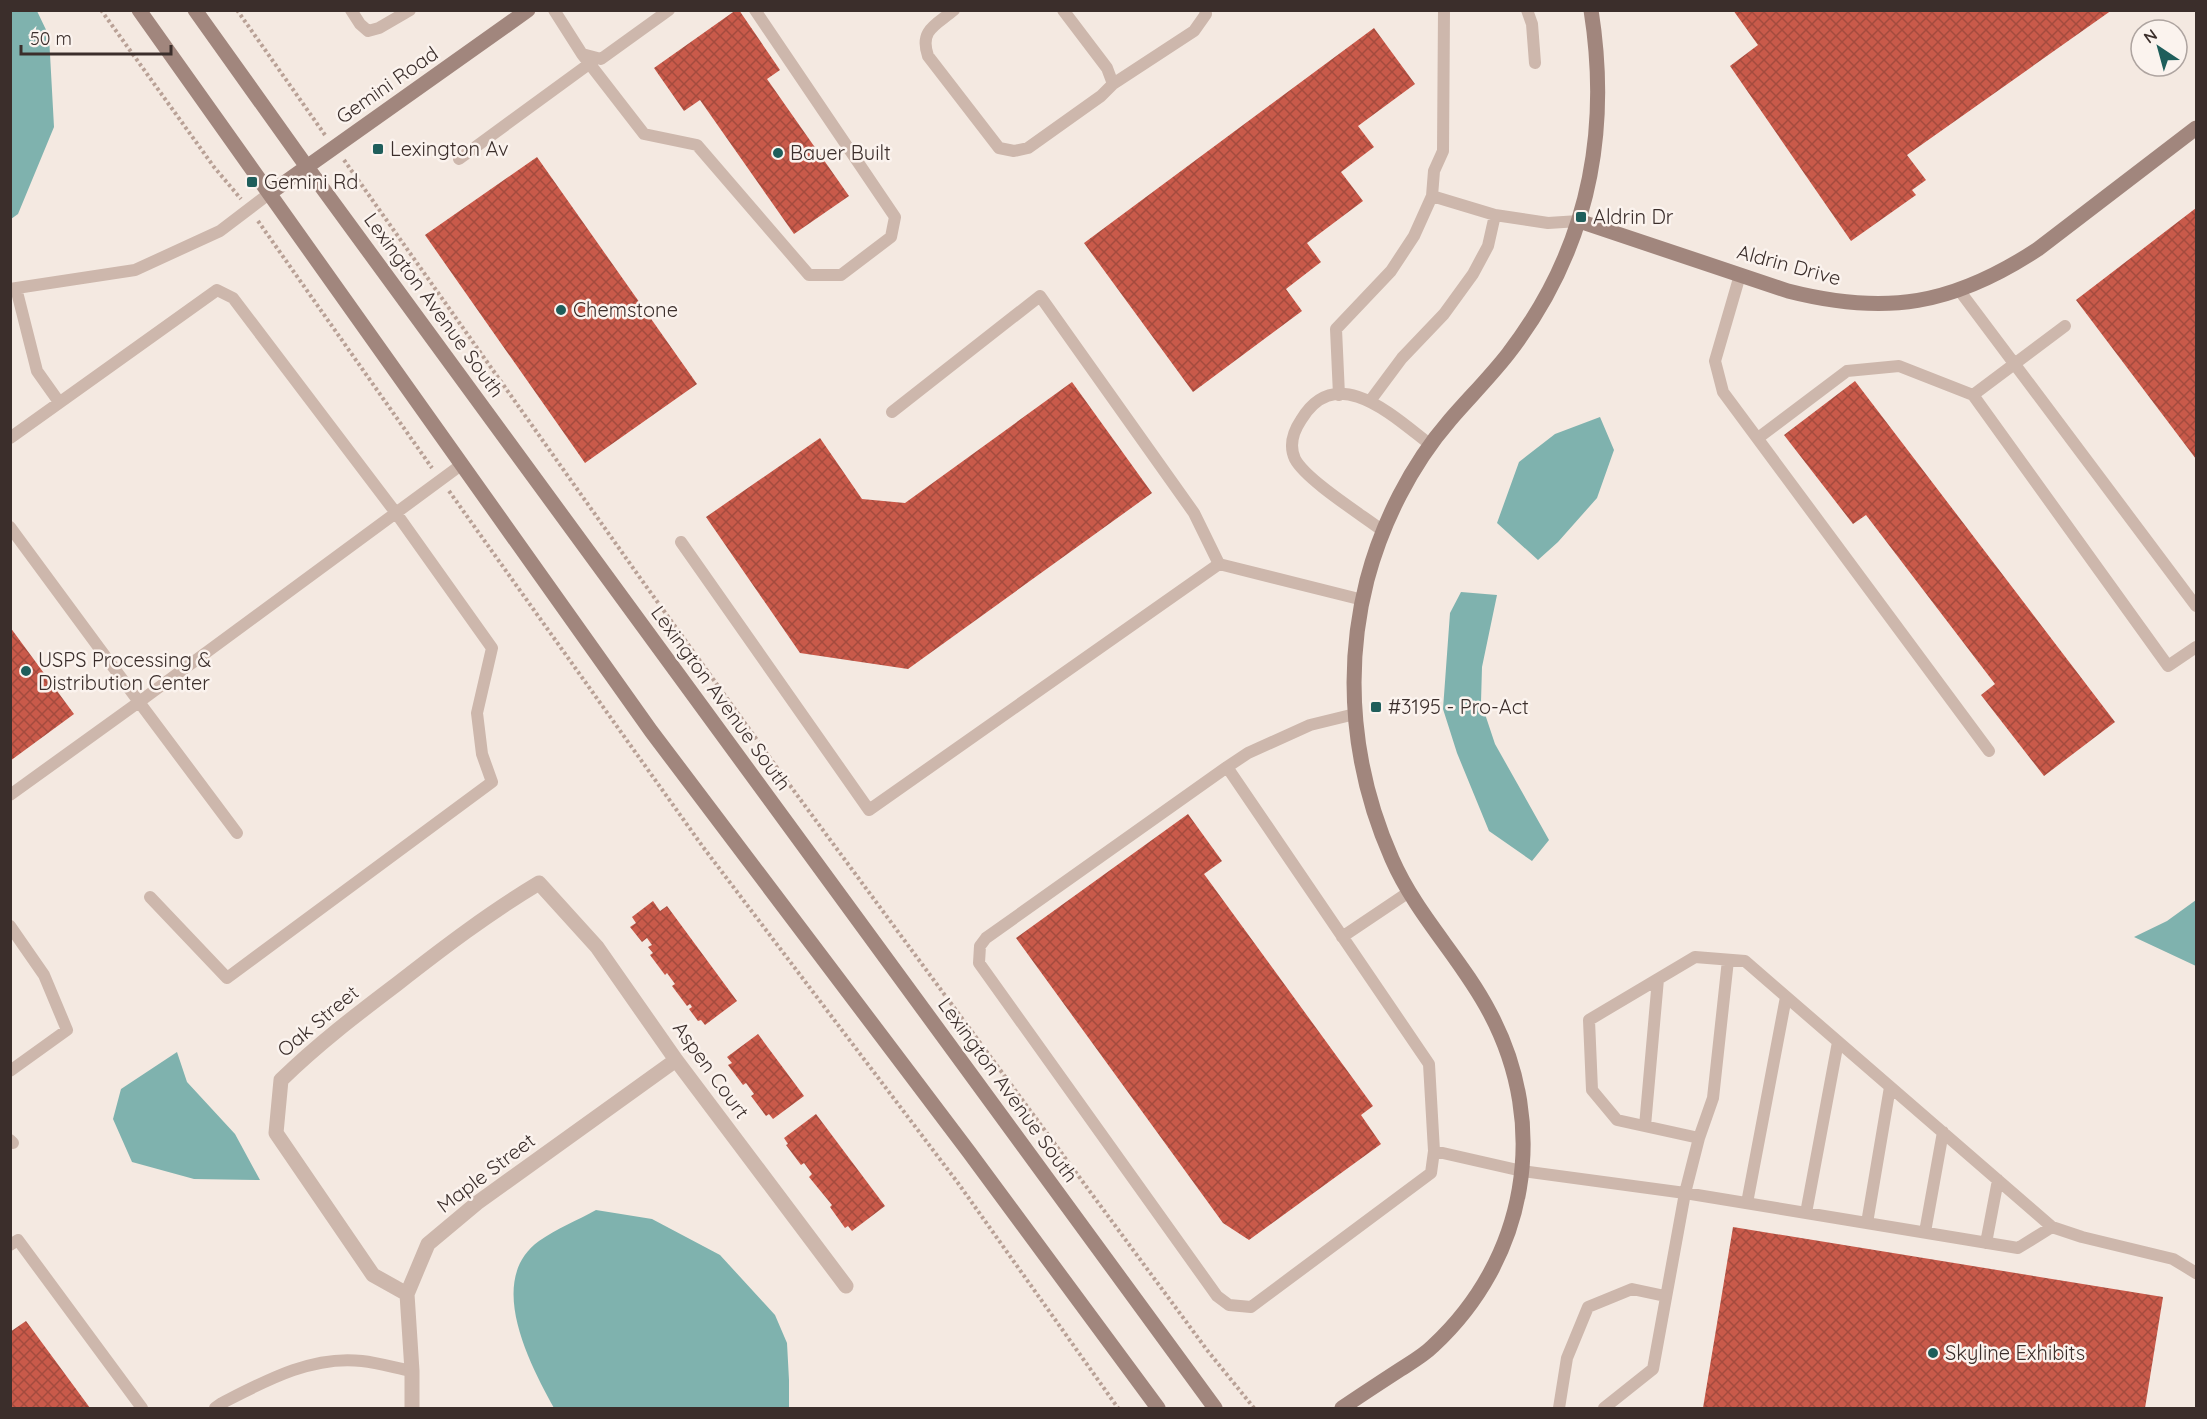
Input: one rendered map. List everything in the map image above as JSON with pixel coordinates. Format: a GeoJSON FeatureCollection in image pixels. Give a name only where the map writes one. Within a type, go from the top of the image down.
{"type":"FeatureCollection","features":[{"type":"Feature","properties":{"kind":"street"},"geometry":{"type":"LineString","coordinates":[[139,10],[651,731],[969,1152],[1158,1408]]}},
{"type":"Feature","properties":{"kind":"street","name":"Lexington Avenue South"},"geometry":{"type":"LineString","coordinates":[[195,10],[307,167],[1215,1408]]}},
{"type":"Feature","properties":{"kind":"street","name":"Gemini Road"},"geometry":{"type":"LineString","coordinates":[[270,193],[528,10]]}},
{"type":"Feature","properties":{"kind":"street"},"geometry":{"type":"LineString","coordinates":[[1341,1408],[1430,1350],[1467,1310],[1482,1290],[1506,1241],[1514,1215],[1522,1171],[1523,1134],[1517,1081],[1500,1031],[1474,986],[1409,892],[1380,830],[1360,759],[1355,714],[1355,652],[1363,600],[1377,546],[1408,481],[1449,421],[1508,354],[1536,313],[1561,268],[1579,221],[1590,178],[1597,134],[1599,88],[1591,10]]}},
{"type":"Feature","properties":{"kind":"street","name":"Aldrin Drive"},"geometry":{"type":"LineString","coordinates":[[1579,221],[1819,299],[1852,303],[1908,302],[1959,290],[1993,276],[2038,249],[2196,128]]}},
{"type":"Feature","properties":{"kind":"street","name":"Aspen Court"},"geometry":{"type":"LineString","coordinates":[[539,883],[597,947],[676,1060],[846,1286]]}},
{"type":"Feature","properties":{"kind":"street","name":"Oak Street"},"geometry":{"type":"LineString","coordinates":[[407,1294],[373,1275],[276,1132],[281,1080],[313,1048],[420,966],[500,906],[539,883]]}},
{"type":"Feature","properties":{"kind":"street","name":"Maple Street"},"geometry":{"type":"LineString","coordinates":[[412,1408],[407,1294],[428,1244],[477,1203],[676,1060]]}},
{"type":"Feature","properties":{"kind":"lane"},"geometry":{"type":"LineString","coordinates":[[351,10],[368,31],[379,28],[410,10]]}},
{"type":"Feature","properties":{"kind":"lane"},"geometry":{"type":"LineString","coordinates":[[554,10],[586,59],[644,134],[697,145],[809,275],[841,275],[891,237],[895,217],[755,10]]}},
{"type":"Feature","properties":{"kind":"lane"},"geometry":{"type":"LineString","coordinates":[[459,159],[586,59],[602,59],[669,10]]}},
{"type":"Feature","properties":{"kind":"lane"},"geometry":{"type":"LineString","coordinates":[[954,10],[927,31],[924,43],[928,56],[999,148],[1014,151],[1028,148],[1101,96],[1113,84],[1194,31],[1206,14],[1205,10]]}},
{"type":"Feature","properties":{"kind":"lane"},"geometry":{"type":"LineString","coordinates":[[1063,10],[1107,68],[1113,84]]}},
{"type":"Feature","properties":{"kind":"lane"},"geometry":{"type":"LineString","coordinates":[[1339,394],[1336,328],[1391,271],[1414,236],[1432,196],[1434,171],[1443,151],[1444,10]]}},
{"type":"Feature","properties":{"kind":"lane"},"geometry":{"type":"LineString","coordinates":[[1527,10],[1532,24],[1535,63]]}},
{"type":"Feature","properties":{"kind":"lane"},"geometry":{"type":"LineString","coordinates":[[59,402],[37,371],[13,288],[135,270],[220,231],[270,193]]}},
{"type":"Feature","properties":{"kind":"lane"},"geometry":{"type":"LineString","coordinates":[[1432,196],[1495,215],[1548,223],[1579,221]]}},
{"type":"Feature","properties":{"kind":"lane"},"geometry":{"type":"LineString","coordinates":[[1370,401],[1401,358],[1444,314],[1473,274],[1488,246],[1495,215]]}},
{"type":"Feature","properties":{"kind":"lane"},"geometry":{"type":"LineString","coordinates":[[1740,275],[1715,361],[1723,392],[1989,751]]}},
{"type":"Feature","properties":{"kind":"lane"},"geometry":{"type":"LineString","coordinates":[[10,438],[217,290],[233,298],[396,513],[492,648],[477,713],[482,754],[492,782],[227,978],[150,897]]}},
{"type":"Feature","properties":{"kind":"lane"},"geometry":{"type":"LineString","coordinates":[[1959,290],[2196,606]]}},
{"type":"Feature","properties":{"kind":"lane"},"geometry":{"type":"LineString","coordinates":[[892,412],[1040,296],[1194,513],[1219,564]]}},
{"type":"Feature","properties":{"kind":"lane"},"geometry":{"type":"LineString","coordinates":[[1972,395],[2065,326]]}},
{"type":"Feature","properties":{"kind":"lane"},"geometry":{"type":"LineString","coordinates":[[1758,438],[1847,371],[1899,366],[1972,395],[2168,666],[2196,647]]}},
{"type":"Feature","properties":{"kind":"lane"},"geometry":{"type":"LineString","coordinates":[[1383,531],[1315,480],[1294,457],[1293,435],[1305,413],[1326,397],[1351,393],[1370,401],[1431,445]]}},
{"type":"Feature","properties":{"kind":"lane"},"geometry":{"type":"LineString","coordinates":[[10,795],[461,465]]}},
{"type":"Feature","properties":{"kind":"lane"},"geometry":{"type":"LineString","coordinates":[[10,528],[237,833]]}},
{"type":"Feature","properties":{"kind":"lane"},"geometry":{"type":"LineString","coordinates":[[681,542],[869,810],[1219,564],[1363,600]]}},
{"type":"Feature","properties":{"kind":"lane"},"geometry":{"type":"LineString","coordinates":[[1227,767],[1429,1064],[1434,1151],[1431,1173],[1251,1307],[1228,1305],[1217,1296],[980,963],[980,946],[986,938],[1227,767],[1248,753],[1310,724],[1355,714]]}},
{"type":"Feature","properties":{"kind":"lane"},"geometry":{"type":"LineString","coordinates":[[1342,937],[1409,892]]}},
{"type":"Feature","properties":{"kind":"lane"},"geometry":{"type":"LineString","coordinates":[[10,927],[44,975],[67,1030],[10,1071]]}},
{"type":"Feature","properties":{"kind":"lane"},"geometry":{"type":"LineString","coordinates":[[1699,1138],[1617,1120],[1592,1090],[1589,1020],[1695,957],[1745,961],[2052,1227],[2082,1238],[2173,1258],[2196,1273]]}},
{"type":"Feature","properties":{"kind":"lane"},"geometry":{"type":"LineString","coordinates":[[1605,1408],[1653,1369],[1685,1193],[1699,1138],[1713,1098],[1728,960]]}},
{"type":"Feature","properties":{"kind":"lane"},"geometry":{"type":"LineString","coordinates":[[1645,1126],[1658,979]]}},
{"type":"Feature","properties":{"kind":"lane"},"geometry":{"type":"LineString","coordinates":[[1747,1203],[1786,997]]}},
{"type":"Feature","properties":{"kind":"lane"},"geometry":{"type":"LineString","coordinates":[[1806,1213],[1838,1042]]}},
{"type":"Feature","properties":{"kind":"lane"},"geometry":{"type":"LineString","coordinates":[[1867,1223],[1890,1087]]}},
{"type":"Feature","properties":{"kind":"lane"},"geometry":{"type":"LineString","coordinates":[[1925,1232],[1943,1132]]}},
{"type":"Feature","properties":{"kind":"lane"},"geometry":{"type":"LineString","coordinates":[[1434,1151],[1522,1171],[1685,1193],[2018,1248],[2052,1227]]}},
{"type":"Feature","properties":{"kind":"lane"},"geometry":{"type":"LineString","coordinates":[[1986,1243],[1998,1180]]}},
{"type":"Feature","properties":{"kind":"lane"},"geometry":{"type":"LineString","coordinates":[[10,1245],[18,1239],[142,1408]]}},
{"type":"Feature","properties":{"kind":"lane"},"geometry":{"type":"LineString","coordinates":[[1559,1408],[1567,1358],[1588,1306],[1632,1289],[1665,1296]]}},
{"type":"Feature","properties":{"kind":"lane"},"geometry":{"type":"LineString","coordinates":[[215,1408],[282,1373],[324,1362],[361,1361],[412,1371]]}},
{"type":"Feature","properties":{"kind":"path"},"geometry":{"type":"LineString","coordinates":[[101,10],[213,168],[249,209],[703,847],[958,1183],[1118,1408]]}},
{"type":"Feature","properties":{"kind":"path"},"geometry":{"type":"LineString","coordinates":[[237,10],[769,757],[1207,1350],[1254,1408]]}},
{"type":"Feature","properties":{"kind":"water"},"geometry":{"type":"Polygon","coordinates":[[[11,10],[37,11],[49,36],[54,127],[18,214],[11,219],[11,10]]]}},
{"type":"Feature","properties":{"kind":"water"},"geometry":{"type":"Polygon","coordinates":[[[1600,417],[1614,450],[1597,498],[1558,542],[1538,560],[1497,523],[1519,462],[1555,434],[1600,417]]]}},
{"type":"Feature","properties":{"kind":"water"},"geometry":{"type":"Polygon","coordinates":[[[1461,592],[1497,595],[1482,667],[1481,702],[1495,744],[1549,840],[1532,861],[1489,831],[1457,753],[1443,709],[1450,613],[1461,592]]]}},
{"type":"Feature","properties":{"kind":"water"},"geometry":{"type":"Polygon","coordinates":[[[2196,900],[2196,966],[2134,937],[2167,921],[2196,900]]]}},
{"type":"Feature","properties":{"kind":"water"},"geometry":{"type":"Polygon","coordinates":[[[177,1052],[187,1082],[235,1134],[260,1180],[194,1179],[132,1162],[113,1119],[121,1089],[177,1052]]]}},
{"type":"Feature","properties":{"kind":"water"},"geometry":{"type":"Polygon","coordinates":[[[596,1210],[652,1219],[720,1255],[775,1315],[787,1343],[789,1408],[554,1408],[534,1369],[517,1323],[514,1299],[515,1277],[523,1258],[539,1241],[596,1210]]]}},
{"type":"Feature","properties":{"kind":"building","name":"Bauer Built"},"geometry":{"type":"Polygon","coordinates":[[[739,10],[780,70],[767,79],[849,196],[794,234],[700,100],[684,111],[654,68],[739,10]]]}},
{"type":"Feature","properties":{"kind":"building"},"geometry":{"type":"Polygon","coordinates":[[[1733,10],[2112,10],[1907,155],[1926,180],[1912,190],[1916,195],[1851,241],[1730,66],[1758,45],[1733,10]]]}},
{"type":"Feature","properties":{"kind":"building"},"geometry":{"type":"Polygon","coordinates":[[[1374,28],[1415,84],[1358,126],[1374,147],[1341,172],[1363,201],[1307,243],[1321,262],[1286,289],[1302,311],[1193,392],[1084,243],[1374,28]]]}},
{"type":"Feature","properties":{"kind":"building","name":"Chemstone"},"geometry":{"type":"Polygon","coordinates":[[[537,157],[697,384],[585,463],[425,235],[537,157]]]}},
{"type":"Feature","properties":{"kind":"building"},"geometry":{"type":"Polygon","coordinates":[[[2196,208],[2196,459],[2076,300],[2196,208]]]}},
{"type":"Feature","properties":{"kind":"building"},"geometry":{"type":"Polygon","coordinates":[[[1855,381],[2115,722],[2044,776],[1981,695],[1995,684],[1866,515],[1853,524],[1784,435],[1855,381]]]}},
{"type":"Feature","properties":{"kind":"building"},"geometry":{"type":"Polygon","coordinates":[[[1072,382],[1152,493],[908,669],[800,653],[706,517],[820,438],[862,499],[905,503],[1072,382]]]}},
{"type":"Feature","properties":{"kind":"building","name":"USPS Processing & Distribution Center"},"geometry":{"type":"Polygon","coordinates":[[[10,627],[74,714],[10,761],[10,627]]]}},
{"type":"Feature","properties":{"kind":"building"},"geometry":{"type":"Polygon","coordinates":[[[1188,814],[1222,861],[1204,874],[1373,1106],[1361,1115],[1381,1144],[1249,1240],[1223,1223],[1016,938],[1188,814]]]}},
{"type":"Feature","properties":{"kind":"building"},"geometry":{"type":"Polygon","coordinates":[[[653,901],[660,911],[667,906],[737,1001],[705,1025],[701,1020],[698,1021],[689,1009],[692,1007],[690,1004],[687,1006],[672,986],[675,984],[650,955],[653,953],[648,947],[652,945],[647,938],[642,942],[630,927],[636,923],[632,917],[653,901]]]}},
{"type":"Feature","properties":{"kind":"building"},"geometry":{"type":"Polygon","coordinates":[[[758,1034],[804,1096],[773,1119],[769,1114],[766,1116],[751,1096],[754,1094],[746,1083],[743,1085],[728,1065],[732,1063],[727,1057],[758,1034]]]}},
{"type":"Feature","properties":{"kind":"building"},"geometry":{"type":"Polygon","coordinates":[[[816,1114],[885,1206],[852,1231],[848,1226],[845,1228],[830,1207],[832,1205],[809,1177],[812,1174],[804,1163],[801,1165],[786,1145],[788,1144],[784,1138],[816,1114]]]}},
{"type":"Feature","properties":{"kind":"building","name":"Skyline Exhibits"},"geometry":{"type":"Polygon","coordinates":[[[1733,1227],[2163,1297],[2145,1408],[1703,1408],[1733,1227]]]}},
{"type":"Feature","properties":{"kind":"building"},"geometry":{"type":"Polygon","coordinates":[[[26,1321],[90,1408],[10,1408],[10,1332],[26,1321]]]}},
{"type":"Feature","properties":{"kind":"place","name":"Lexington Av"},"geometry":{"type":"Point","coordinates":[378,149]}},
{"type":"Feature","properties":{"kind":"place","name":"Bauer Built"},"geometry":{"type":"Point","coordinates":[778,153]}},
{"type":"Feature","properties":{"kind":"place","name":"Gemini Rd"},"geometry":{"type":"Point","coordinates":[252,182]}},
{"type":"Feature","properties":{"kind":"place","name":"Aldrin Dr"},"geometry":{"type":"Point","coordinates":[1581,217]}},
{"type":"Feature","properties":{"kind":"place","name":"Chemstone"},"geometry":{"type":"Point","coordinates":[561,310]}},
{"type":"Feature","properties":{"kind":"place","name":"USPS Processing & Distribution Center"},"geometry":{"type":"Point","coordinates":[26,671]}},
{"type":"Feature","properties":{"kind":"place","name":"#3195 - Pro-Act"},"geometry":{"type":"Point","coordinates":[1376,707]}},
{"type":"Feature","properties":{"kind":"place","name":"Skyline Exhibits"},"geometry":{"type":"Point","coordinates":[1933,1353]}}]}
